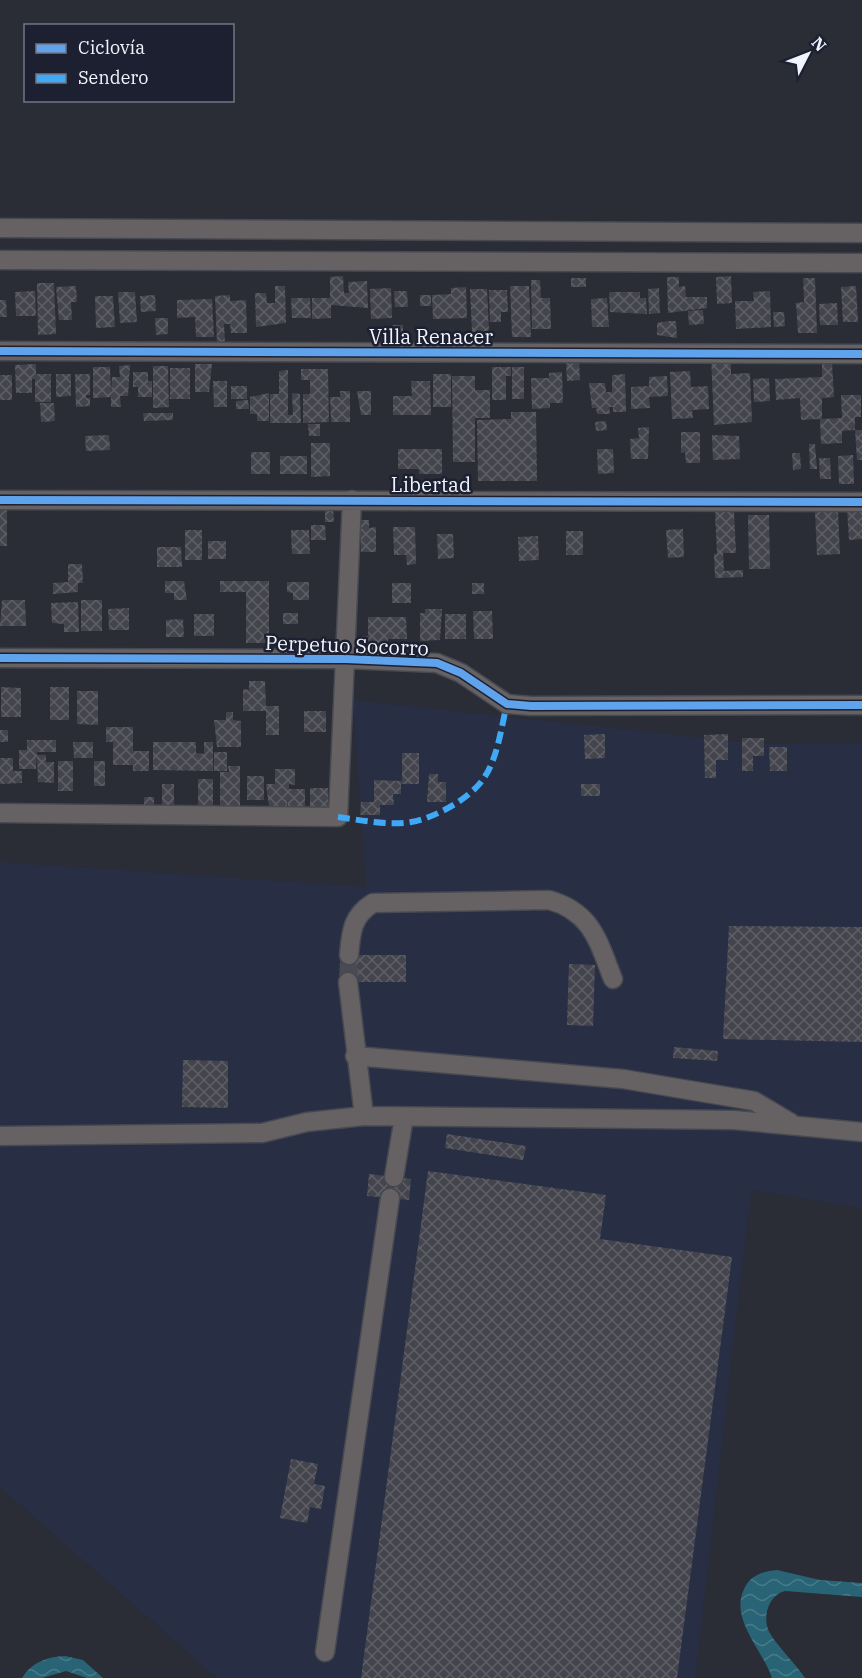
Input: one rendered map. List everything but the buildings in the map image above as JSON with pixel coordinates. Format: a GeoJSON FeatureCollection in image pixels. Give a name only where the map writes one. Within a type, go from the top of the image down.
{"type":"FeatureCollection","features":[{"type":"Feature","properties":{"kind":"street"},"geometry":{"type":"LineString","coordinates":[[0,228],[862,233]]}},
{"type":"Feature","properties":{"kind":"street"},"geometry":{"type":"LineString","coordinates":[[0,260],[862,263]]}},
{"type":"Feature","properties":{"kind":"street","name":"Villa Renacer"},"geometry":{"type":"LineString","coordinates":[[0,351],[862,354]]}},
{"type":"Feature","properties":{"kind":"street","name":"Libertad"},"geometry":{"type":"LineString","coordinates":[[0,500],[862,502]]}},
{"type":"Feature","properties":{"kind":"street"},"geometry":{"type":"LineString","coordinates":[[0,813],[338,817],[352,500]]}},
{"type":"Feature","properties":{"kind":"street","name":"Perpetuo Socorro"},"geometry":{"type":"LineString","coordinates":[[0,658],[346,659],[437,663],[461,673],[507,704],[531,706],[862,705]]}},
{"type":"Feature","properties":{"kind":"street"},"geometry":{"type":"LineString","coordinates":[[349,955],[351,929],[356,918],[373,903],[549,900],[565,904],[581,915],[591,926],[613,979]]}},
{"type":"Feature","properties":{"kind":"street"},"geometry":{"type":"LineString","coordinates":[[348,982],[355,1056],[364,1116]]}},
{"type":"Feature","properties":{"kind":"street"},"geometry":{"type":"LineString","coordinates":[[355,1056],[623,1079],[754,1101],[791,1124]]}},
{"type":"Feature","properties":{"kind":"street"},"geometry":{"type":"LineString","coordinates":[[0,1136],[262,1133],[307,1122],[364,1116],[734,1120],[862,1132]]}},
{"type":"Feature","properties":{"kind":"street"},"geometry":{"type":"LineString","coordinates":[[394,1177],[404,1117]]}},
{"type":"Feature","properties":{"kind":"street"},"geometry":{"type":"LineString","coordinates":[[325,1652],[390,1198]]}},
{"type":"Feature","properties":{"kind":"shaded area"},"geometry":{"type":"Polygon","coordinates":[[[353,700],[761,744],[862,744],[862,1208],[751,1190],[695,1678],[217,1678],[0,1487],[0,862],[366,887],[353,700]]]}},
{"type":"Feature","properties":{"kind":"water"},"geometry":{"type":"Polygon","coordinates":[[[777,1570],[820,1580],[862,1583],[862,1597],[785,1591],[779,1593],[771,1601],[766,1618],[768,1629],[774,1640],[805,1678],[772,1678],[744,1622],[741,1599],[745,1587],[758,1574],[777,1570]]]}},
{"type":"Feature","properties":{"kind":"water"},"geometry":{"type":"Polygon","coordinates":[[[65,1656],[83,1660],[103,1678],[87,1678],[66,1671],[42,1678],[22,1678],[30,1668],[41,1661],[65,1656]]]}},
{"type":"Feature","properties":{"kind":"tunnel"},"geometry":{"type":"LineString","coordinates":[[348,982],[349,955]]}},
{"type":"Feature","properties":{"kind":"marked path"},"geometry":{"type":"LineString","coordinates":[[338,817],[384,823],[411,822],[431,816],[462,800],[478,785],[489,770],[499,742],[507,704]]}},
{"type":"Feature","properties":{"kind":"cycle path"},"geometry":{"type":"LineString","coordinates":[[0,351],[862,354]]}},
{"type":"Feature","properties":{"kind":"cycle path"},"geometry":{"type":"LineString","coordinates":[[0,500],[862,502]]}},
{"type":"Feature","properties":{"kind":"cycle path"},"geometry":{"type":"LineString","coordinates":[[0,658],[346,659],[437,663],[461,673],[507,704],[531,706],[862,705]]}}]}
